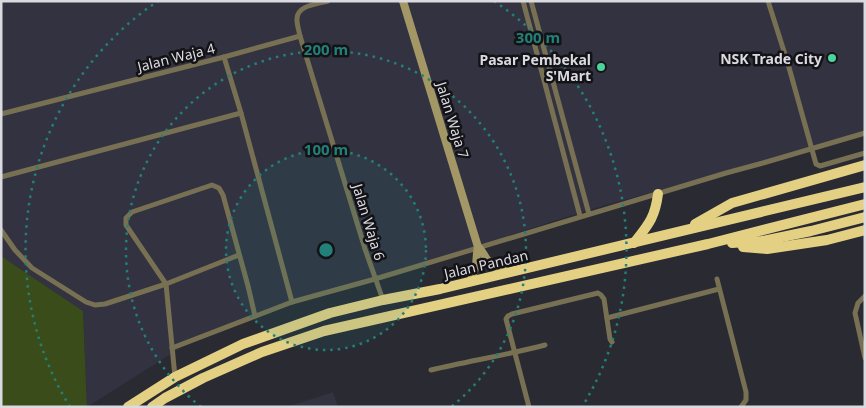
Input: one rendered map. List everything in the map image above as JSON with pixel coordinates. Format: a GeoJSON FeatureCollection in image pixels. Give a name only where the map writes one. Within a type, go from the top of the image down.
{"type":"FeatureCollection","features":[{"type":"Feature","properties":{"kind":"highway"},"geometry":{"type":"LineString","coordinates":[[683,231],[732,204],[865,165]]}},
{"type":"Feature","properties":{"kind":"highway","name":"Jalan Pandan"},"geometry":{"type":"LineString","coordinates":[[128,407],[175,377],[243,344],[330,313],[470,282],[865,187]]}},
{"type":"Feature","properties":{"kind":"highway"},"geometry":{"type":"LineString","coordinates":[[634,243],[651,222],[658,194]]}},
{"type":"Feature","properties":{"kind":"highway"},"geometry":{"type":"LineString","coordinates":[[152,407],[203,378],[254,356],[324,331],[708,244],[865,204]]}},
{"type":"Feature","properties":{"kind":"highway"},"geometry":{"type":"LineString","coordinates":[[708,244],[762,241],[865,217]]}},
{"type":"Feature","properties":{"kind":"highway"},"geometry":{"type":"LineString","coordinates":[[708,244],[768,249],[826,240],[864,231]]}},
{"type":"Feature","properties":{"kind":"street"},"geometry":{"type":"LineString","coordinates":[[300,36],[296,19],[300,11],[306,7],[328,1]]}},
{"type":"Feature","properties":{"kind":"street","name":"Jalan Waja 7"},"geometry":{"type":"LineString","coordinates":[[403,1],[478,247],[476,266],[470,282]]}},
{"type":"Feature","properties":{"kind":"street"},"geometry":{"type":"LineString","coordinates":[[523,1],[580,216]]}},
{"type":"Feature","properties":{"kind":"street"},"geometry":{"type":"LineString","coordinates":[[531,1],[589,214]]}},
{"type":"Feature","properties":{"kind":"street"},"geometry":{"type":"LineString","coordinates":[[768,1],[816,164],[820,166],[865,153]]}},
{"type":"Feature","properties":{"kind":"street","name":"Jalan Waja 4"},"geometry":{"type":"LineString","coordinates":[[1,114],[300,36]]}},
{"type":"Feature","properties":{"kind":"street","name":"Jalan Waja 6"},"geometry":{"type":"LineString","coordinates":[[300,36],[362,240],[383,300]]}},
{"type":"Feature","properties":{"kind":"street"},"geometry":{"type":"LineString","coordinates":[[224,56],[292,302]]}},
{"type":"Feature","properties":{"kind":"street"},"geometry":{"type":"LineString","coordinates":[[1,177],[241,113]]}},
{"type":"Feature","properties":{"kind":"street"},"geometry":{"type":"LineString","coordinates":[[172,348],[292,302],[865,133]]}},
{"type":"Feature","properties":{"kind":"street"},"geometry":{"type":"LineString","coordinates":[[175,377],[166,284],[126,225],[126,218],[132,212],[212,185],[219,188],[223,195],[255,316]]}},
{"type":"Feature","properties":{"kind":"street"},"geometry":{"type":"LineString","coordinates":[[1,230],[15,250],[32,268],[86,302],[96,305],[105,304],[166,284],[239,255]]}},
{"type":"Feature","properties":{"kind":"street","name":"Jalan Waja 7"},"geometry":{"type":"LineString","coordinates":[[478,247],[491,264],[497,269],[508,272]]}},
{"type":"Feature","properties":{"kind":"street"},"geometry":{"type":"LineString","coordinates":[[717,279],[746,392],[746,400],[741,407]]}},
{"type":"Feature","properties":{"kind":"street"},"geometry":{"type":"LineString","coordinates":[[607,318],[719,289]]}},
{"type":"Feature","properties":{"kind":"street"},"geometry":{"type":"LineString","coordinates":[[528,407],[506,319],[508,316],[598,293],[604,299],[612,342]]}},
{"type":"Feature","properties":{"kind":"street"},"geometry":{"type":"LineString","coordinates":[[864,296],[858,303],[855,313],[865,358]]}},
{"type":"Feature","properties":{"kind":"street"},"geometry":{"type":"LineString","coordinates":[[431,370],[545,345]]}},
{"type":"Feature","properties":{"kind":"shaded area"},"geometry":{"type":"Polygon","coordinates":[[[1,1],[865,1],[865,133],[592,209],[270,312],[182,347],[87,407],[83,311],[1,256],[1,1]]]}},
{"type":"Feature","properties":{"kind":"shaded area"},"geometry":{"type":"Polygon","coordinates":[[[333,392],[338,407],[287,407],[333,392]]]}},
{"type":"Feature","properties":{"kind":"green space"},"geometry":{"type":"Polygon","coordinates":[[[1,256],[83,311],[87,407],[1,407],[1,256]]]}},
{"type":"Feature","properties":{"kind":"place","name":"NSK Trade City"},"geometry":{"type":"Point","coordinates":[832,58]}},
{"type":"Feature","properties":{"kind":"place","name":"Pasar Pembekal S'Mart"},"geometry":{"type":"Point","coordinates":[601,67]}}]}
